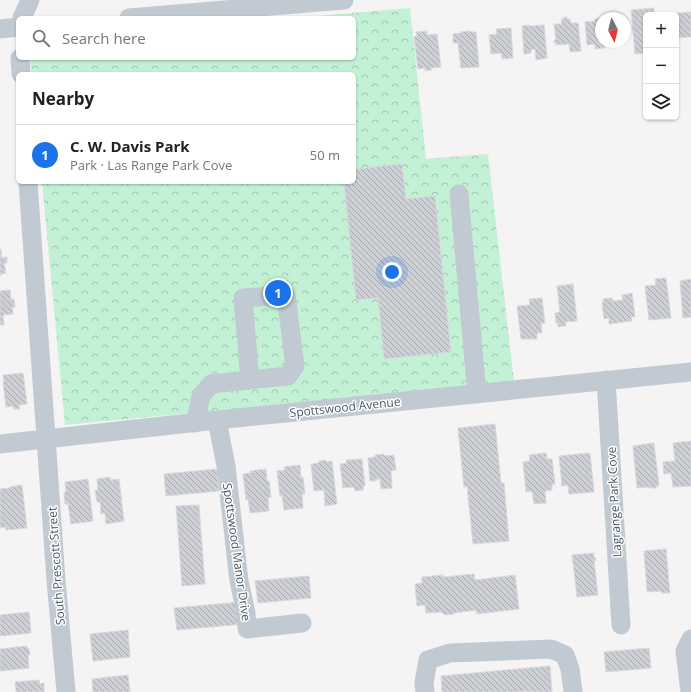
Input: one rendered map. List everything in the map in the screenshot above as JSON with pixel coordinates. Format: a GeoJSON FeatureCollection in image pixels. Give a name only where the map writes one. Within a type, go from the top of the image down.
{"type":"FeatureCollection","features":[{"type":"Feature","properties":{"kind":"street"},"geometry":{"type":"LineString","coordinates":[[23,16],[30,0]]}},
{"type":"Feature","properties":{"kind":"street"},"geometry":{"type":"LineString","coordinates":[[153,16],[344,0]]}},
{"type":"Feature","properties":{"kind":"street"},"geometry":{"type":"LineString","coordinates":[[0,29],[16,27]]}},
{"type":"Feature","properties":{"kind":"street"},"geometry":{"type":"LineString","coordinates":[[20,60],[21,72]]}},
{"type":"Feature","properties":{"kind":"street"},"geometry":{"type":"LineString","coordinates":[[28,184],[46,439]]}},
{"type":"Feature","properties":{"kind":"street"},"geometry":{"type":"LineString","coordinates":[[459,194],[477,394]]}},
{"type":"Feature","properties":{"kind":"street"},"geometry":{"type":"LineString","coordinates":[[195,423],[201,396],[211,384],[250,380],[288,376],[295,366],[286,294],[243,298],[250,380]]}},
{"type":"Feature","properties":{"kind":"street","name":"Spottswood Avenue"},"geometry":{"type":"LineString","coordinates":[[0,444],[217,420],[691,372]]}},
{"type":"Feature","properties":{"kind":"street","name":"Lagrange Park Cove"},"geometry":{"type":"LineString","coordinates":[[606,380],[621,624]]}},
{"type":"Feature","properties":{"kind":"street","name":"Spottswood Manor Drive"},"geometry":{"type":"LineString","coordinates":[[217,420],[226,466],[239,582],[246,613],[247,629],[302,623]]}},
{"type":"Feature","properties":{"kind":"street","name":"South Prescott Street"},"geometry":{"type":"LineString","coordinates":[[46,439],[66,692]]}},
{"type":"Feature","properties":{"kind":"street"},"geometry":{"type":"LineString","coordinates":[[690,692],[685,651],[691,639]]}},
{"type":"Feature","properties":{"kind":"street"},"geometry":{"type":"LineString","coordinates":[[425,692],[424,683],[428,660],[450,653],[551,649],[565,655],[570,669],[573,692]]}},
{"type":"Feature","properties":{"kind":"green space"},"geometry":{"type":"Polygon","coordinates":[[[410,8],[426,159],[488,154],[514,382],[65,425],[42,184],[356,184],[356,72],[32,72],[30,60],[356,60],[356,16],[316,16],[410,8]]]}},
{"type":"Feature","properties":{"kind":"building"},"geometry":{"type":"Polygon","coordinates":[[[654,8],[654,12],[643,12],[643,53],[635,54],[631,10],[654,8]]]}},
{"type":"Feature","properties":{"kind":"building"},"geometry":{"type":"Polygon","coordinates":[[[691,12],[691,37],[679,38],[679,13],[691,12]]]}},
{"type":"Feature","properties":{"kind":"building"},"geometry":{"type":"Polygon","coordinates":[[[564,17],[570,19],[571,23],[578,23],[581,51],[570,52],[569,44],[556,45],[556,43],[554,43],[554,40],[556,40],[554,24],[562,24],[561,19],[564,19],[564,17]]]}},
{"type":"Feature","properties":{"kind":"building"},"geometry":{"type":"Polygon","coordinates":[[[595,21],[595,44],[587,45],[585,22],[595,21]]]}},
{"type":"Feature","properties":{"kind":"building"},"geometry":{"type":"Polygon","coordinates":[[[544,25],[547,58],[536,60],[535,49],[531,50],[531,53],[524,54],[522,26],[544,25]]]}},
{"type":"Feature","properties":{"kind":"building"},"geometry":{"type":"Polygon","coordinates":[[[511,28],[513,58],[502,59],[501,53],[491,54],[489,35],[497,34],[496,29],[511,28]]]}},
{"type":"Feature","properties":{"kind":"building"},"geometry":{"type":"Polygon","coordinates":[[[427,31],[427,35],[437,34],[441,67],[431,68],[432,70],[425,71],[425,68],[418,69],[414,37],[417,36],[416,32],[427,31]]]}},
{"type":"Feature","properties":{"kind":"building"},"geometry":{"type":"Polygon","coordinates":[[[470,31],[476,32],[479,67],[461,68],[458,43],[453,43],[453,34],[470,31]]]}},
{"type":"Feature","properties":{"kind":"building"},"geometry":{"type":"Polygon","coordinates":[[[402,164],[406,199],[435,196],[451,352],[384,359],[378,298],[356,300],[344,184],[356,184],[356,169],[402,164]]]}},
{"type":"Feature","properties":{"kind":"building"},"geometry":{"type":"Polygon","coordinates":[[[0,249],[2,258],[7,257],[7,263],[4,263],[6,273],[1,274],[0,276],[0,249]]]}},
{"type":"Feature","properties":{"kind":"building"},"geometry":{"type":"Polygon","coordinates":[[[666,278],[671,318],[649,320],[645,286],[656,285],[655,279],[666,278]]]}},
{"type":"Feature","properties":{"kind":"building"},"geometry":{"type":"Polygon","coordinates":[[[691,279],[691,317],[683,318],[680,281],[691,279]]]}},
{"type":"Feature","properties":{"kind":"building"},"geometry":{"type":"Polygon","coordinates":[[[573,284],[577,321],[565,322],[566,326],[558,327],[555,313],[560,312],[557,286],[573,284]]]}},
{"type":"Feature","properties":{"kind":"building"},"geometry":{"type":"Polygon","coordinates":[[[10,290],[11,300],[14,299],[15,307],[12,307],[13,314],[3,315],[4,325],[0,325],[0,291],[10,290]]]}},
{"type":"Feature","properties":{"kind":"building"},"geometry":{"type":"Polygon","coordinates":[[[632,293],[635,317],[631,317],[632,321],[609,324],[609,318],[604,319],[603,299],[612,298],[613,301],[623,300],[622,295],[632,293]]]}},
{"type":"Feature","properties":{"kind":"building"},"geometry":{"type":"Polygon","coordinates":[[[542,298],[545,323],[541,323],[542,333],[537,333],[537,339],[521,339],[517,306],[530,305],[529,299],[542,298]]]}},
{"type":"Feature","properties":{"kind":"building"},"geometry":{"type":"Polygon","coordinates":[[[23,373],[27,404],[19,405],[20,409],[13,409],[13,406],[6,407],[3,375],[23,373]]]}},
{"type":"Feature","properties":{"kind":"building"},"geometry":{"type":"Polygon","coordinates":[[[495,424],[501,483],[504,483],[509,541],[473,544],[467,486],[464,487],[458,428],[495,424]]]}},
{"type":"Feature","properties":{"kind":"building"},"geometry":{"type":"Polygon","coordinates":[[[691,441],[691,486],[673,487],[671,473],[664,474],[663,462],[675,461],[673,443],[691,441]]]}},
{"type":"Feature","properties":{"kind":"building"},"geometry":{"type":"Polygon","coordinates":[[[654,443],[659,486],[656,486],[656,488],[637,488],[633,446],[654,443]]]}},
{"type":"Feature","properties":{"kind":"building"},"geometry":{"type":"Polygon","coordinates":[[[546,453],[547,459],[552,459],[555,484],[552,485],[552,490],[545,491],[546,503],[534,504],[532,491],[526,492],[523,462],[530,461],[529,455],[546,453]]]}},
{"type":"Feature","properties":{"kind":"building"},"geometry":{"type":"Polygon","coordinates":[[[590,453],[594,492],[569,494],[568,485],[562,486],[559,456],[590,453]]]}},
{"type":"Feature","properties":{"kind":"building"},"geometry":{"type":"Polygon","coordinates":[[[384,454],[384,456],[394,455],[396,470],[391,471],[392,488],[381,489],[380,479],[370,481],[368,458],[375,457],[375,455],[384,454]]]}},
{"type":"Feature","properties":{"kind":"building"},"geometry":{"type":"Polygon","coordinates":[[[362,459],[365,486],[363,486],[363,490],[355,491],[354,487],[343,488],[340,464],[347,463],[346,460],[362,459]]]}},
{"type":"Feature","properties":{"kind":"building"},"geometry":{"type":"Polygon","coordinates":[[[326,460],[326,462],[332,461],[337,504],[325,506],[324,490],[314,491],[311,464],[326,460]]]}},
{"type":"Feature","properties":{"kind":"building"},"geometry":{"type":"Polygon","coordinates":[[[300,465],[301,478],[303,477],[305,494],[302,494],[303,508],[284,510],[282,496],[280,496],[277,471],[285,470],[284,467],[300,465]]]}},
{"type":"Feature","properties":{"kind":"building"},"geometry":{"type":"Polygon","coordinates":[[[217,469],[219,491],[166,496],[164,474],[217,469]]]}},
{"type":"Feature","properties":{"kind":"building"},"geometry":{"type":"Polygon","coordinates":[[[266,469],[271,497],[268,498],[269,511],[250,513],[248,499],[246,500],[243,474],[251,473],[250,471],[266,469]]]}},
{"type":"Feature","properties":{"kind":"building"},"geometry":{"type":"Polygon","coordinates":[[[110,477],[111,480],[119,479],[124,521],[106,524],[105,513],[101,514],[100,502],[97,502],[95,490],[98,490],[97,479],[110,477]]]}},
{"type":"Feature","properties":{"kind":"building"},"geometry":{"type":"Polygon","coordinates":[[[88,479],[93,521],[71,524],[68,504],[65,504],[65,482],[88,479]]]}},
{"type":"Feature","properties":{"kind":"building"},"geometry":{"type":"Polygon","coordinates":[[[22,485],[27,528],[6,530],[6,527],[0,528],[0,489],[22,485]]]}},
{"type":"Feature","properties":{"kind":"building"},"geometry":{"type":"Polygon","coordinates":[[[199,505],[205,584],[182,586],[176,506],[199,505]]]}},
{"type":"Feature","properties":{"kind":"building"},"geometry":{"type":"Polygon","coordinates":[[[666,549],[670,593],[661,593],[661,591],[647,592],[644,551],[666,549]]]}},
{"type":"Feature","properties":{"kind":"building"},"geometry":{"type":"Polygon","coordinates":[[[594,553],[594,558],[595,557],[596,561],[594,561],[598,595],[577,597],[572,555],[594,553]]]}},
{"type":"Feature","properties":{"kind":"building"},"geometry":{"type":"Polygon","coordinates":[[[474,574],[475,580],[515,575],[519,609],[477,614],[476,610],[445,615],[442,612],[426,613],[425,605],[417,606],[415,584],[422,583],[422,577],[443,575],[443,577],[474,574]]]}},
{"type":"Feature","properties":{"kind":"building"},"geometry":{"type":"Polygon","coordinates":[[[309,576],[311,598],[258,603],[255,581],[309,576]]]}},
{"type":"Feature","properties":{"kind":"building"},"geometry":{"type":"Polygon","coordinates":[[[241,602],[243,624],[177,630],[174,608],[241,602]]]}},
{"type":"Feature","properties":{"kind":"building"},"geometry":{"type":"Polygon","coordinates":[[[29,612],[31,633],[0,636],[0,615],[29,612]]]}},
{"type":"Feature","properties":{"kind":"building"},"geometry":{"type":"Polygon","coordinates":[[[128,630],[130,657],[93,661],[90,634],[128,630]]]}},
{"type":"Feature","properties":{"kind":"building"},"geometry":{"type":"Polygon","coordinates":[[[27,646],[30,654],[28,656],[29,668],[0,671],[0,649],[27,646]]]}},
{"type":"Feature","properties":{"kind":"building"},"geometry":{"type":"Polygon","coordinates":[[[649,648],[651,668],[606,672],[604,652],[649,648]]]}},
{"type":"Feature","properties":{"kind":"building"},"geometry":{"type":"Polygon","coordinates":[[[550,666],[552,692],[442,692],[441,676],[550,666]]]}},
{"type":"Feature","properties":{"kind":"building"},"geometry":{"type":"Polygon","coordinates":[[[128,675],[130,692],[93,692],[92,679],[128,675]]]}},
{"type":"Feature","properties":{"kind":"building"},"geometry":{"type":"Polygon","coordinates":[[[39,680],[40,684],[44,683],[44,692],[16,692],[15,682],[39,680]]]}},
{"type":"Feature","properties":{"kind":"place","name":"C. W. Davis Park"},"geometry":{"type":"Point","coordinates":[278,293]}}]}
